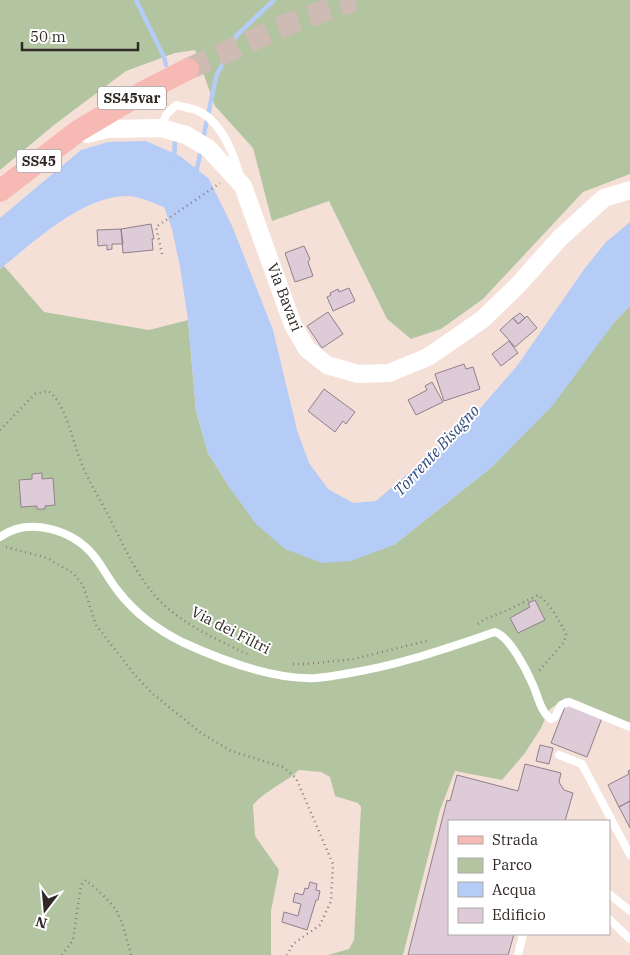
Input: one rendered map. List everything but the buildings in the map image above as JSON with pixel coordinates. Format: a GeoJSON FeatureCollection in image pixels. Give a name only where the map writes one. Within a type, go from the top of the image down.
{"type":"FeatureCollection","features":[{"type":"Feature","properties":{"kind":"main road","name":"SS45var"},"geometry":{"type":"LineString","coordinates":[[78,131],[145,91],[188,69]]}},
{"type":"Feature","properties":{"kind":"main road","name":"SS45"},"geometry":{"type":"LineString","coordinates":[[0,191],[78,131]]}},
{"type":"Feature","properties":{"kind":"street","name":"Via Bavari"},"geometry":{"type":"LineString","coordinates":[[78,131],[87,134],[108,129],[161,128],[186,135],[208,148],[243,186],[293,325],[307,349],[327,365],[358,374],[389,373],[428,357],[483,319],[518,285],[560,238],[604,198],[630,190]]}},
{"type":"Feature","properties":{"kind":"lane"},"geometry":{"type":"LineString","coordinates":[[161,128],[166,115],[176,105],[197,111],[216,124],[234,156],[243,186]]}},
{"type":"Feature","properties":{"kind":"lane"},"geometry":{"type":"LineString","coordinates":[[0,537],[7,532],[37,526],[77,539],[94,555],[118,591],[146,619],[181,641],[274,675],[316,678],[372,669],[414,659],[495,632],[508,642],[532,683],[544,713],[551,719],[555,718],[562,705],[569,702],[630,727]]}},
{"type":"Feature","properties":{"kind":"lane"},"geometry":{"type":"LineString","coordinates":[[559,755],[582,764],[630,855]]}},
{"type":"Feature","properties":{"kind":"lane"},"geometry":{"type":"LineString","coordinates":[[610,895],[630,911]]}},
{"type":"Feature","properties":{"kind":"lane"},"geometry":{"type":"LineString","coordinates":[[610,920],[630,939]]}},
{"type":"Feature","properties":{"kind":"lane"},"geometry":{"type":"LineString","coordinates":[[518,955],[523,935]]}},
{"type":"Feature","properties":{"kind":"path"},"geometry":{"type":"LineString","coordinates":[[162,254],[156,227],[221,182]]}},
{"type":"Feature","properties":{"kind":"path","name":"Via dei Filtri"},"geometry":{"type":"LineString","coordinates":[[0,430],[35,394],[48,391],[54,395],[63,408],[81,464],[140,575],[162,603],[183,620],[200,631],[254,657]]}},
{"type":"Feature","properties":{"kind":"path"},"geometry":{"type":"LineString","coordinates":[[0,546],[47,558],[73,572],[83,586],[96,625],[134,674],[153,694],[201,733],[231,750],[282,767],[296,778],[333,864],[331,901],[320,925],[293,944],[286,955]]}},
{"type":"Feature","properties":{"kind":"path"},"geometry":{"type":"LineString","coordinates":[[473,628],[485,619],[538,596],[543,599],[553,611],[566,634],[564,642],[532,683]]}},
{"type":"Feature","properties":{"kind":"path"},"geometry":{"type":"LineString","coordinates":[[289,664],[354,659],[432,640]]}},
{"type":"Feature","properties":{"kind":"path"},"geometry":{"type":"LineString","coordinates":[[62,955],[73,940],[81,885],[86,880],[111,903],[117,912],[131,955]]}},
{"type":"Feature","properties":{"kind":"green space"},"geometry":{"type":"Polygon","coordinates":[[[0,0],[630,0],[630,174],[583,192],[483,299],[441,329],[411,339],[387,319],[329,201],[272,221],[253,148],[215,106],[195,50],[175,53],[126,71],[54,125],[0,170],[0,0]]]}},
{"type":"Feature","properties":{"kind":"green space"},"geometry":{"type":"Polygon","coordinates":[[[4,266],[44,312],[149,330],[188,320],[196,411],[208,453],[230,488],[394,545],[493,466],[616,320],[630,306],[630,723],[575,700],[565,698],[549,710],[541,728],[525,753],[502,780],[455,771],[440,810],[403,955],[328,955],[349,949],[354,940],[361,807],[358,803],[335,796],[330,777],[321,772],[299,770],[253,805],[255,836],[279,870],[271,911],[271,955],[0,955],[0,269],[4,266]]]}},
{"type":"Feature","properties":{"kind":"water","name":"Torrente Bisagno"},"geometry":{"type":"Polygon","coordinates":[[[146,141],[180,156],[209,179],[233,228],[273,330],[297,430],[309,463],[328,489],[353,503],[376,501],[470,420],[517,366],[585,268],[606,242],[630,222],[630,306],[616,320],[553,405],[493,466],[394,545],[351,561],[322,563],[285,549],[256,524],[208,453],[196,411],[188,320],[180,267],[172,229],[164,207],[132,196],[110,198],[93,204],[59,222],[0,269],[0,218],[81,150],[108,142],[146,141]]]}},
{"type":"Feature","properties":{"kind":"waterway"},"geometry":{"type":"LineString","coordinates":[[136,0],[164,57],[166,65]]}},
{"type":"Feature","properties":{"kind":"waterway"},"geometry":{"type":"LineString","coordinates":[[203,139],[216,77],[236,36],[274,0]]}},
{"type":"Feature","properties":{"kind":"waterway"},"geometry":{"type":"LineString","coordinates":[[174,159],[175,141]]}},
{"type":"Feature","properties":{"kind":"waterway"},"geometry":{"type":"LineString","coordinates":[[196,173],[201,149]]}},
{"type":"Feature","properties":{"kind":"tunnel"},"geometry":{"type":"LineString","coordinates":[[188,69],[291,23],[355,0]]}}]}
